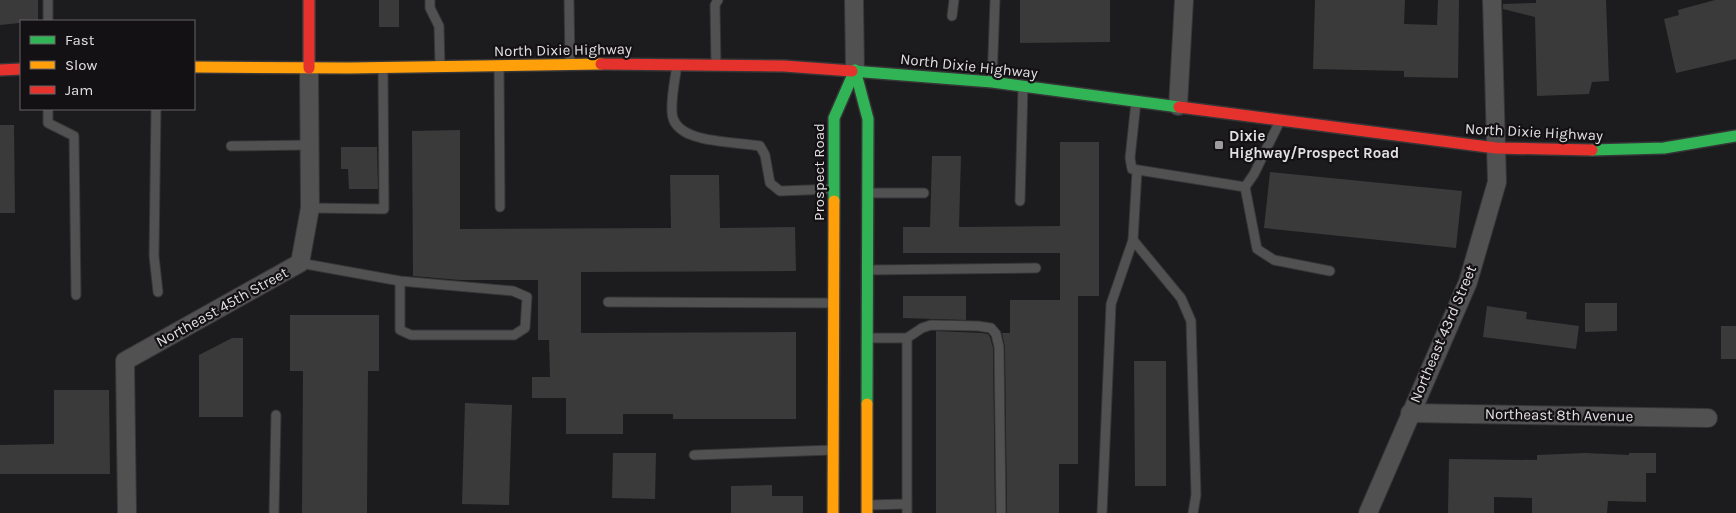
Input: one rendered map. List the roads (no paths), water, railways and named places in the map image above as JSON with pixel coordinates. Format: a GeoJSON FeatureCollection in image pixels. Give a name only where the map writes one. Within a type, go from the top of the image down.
{"type":"FeatureCollection","features":[{"type":"Feature","properties":{"kind":"main road","name":"Northeast 45th Street"},"geometry":{"type":"LineString","coordinates":[[309,0],[309,68]]}},
{"type":"Feature","properties":{"kind":"main road","name":"North Dixie Highway"},"geometry":{"type":"LineString","coordinates":[[195,67],[383,68],[716,65],[855,70],[992,82],[1496,148],[1608,150],[1664,148],[1736,136]]}},
{"type":"Feature","properties":{"kind":"main road"},"geometry":{"type":"LineString","coordinates":[[0,70],[20,69]]}},
{"type":"Feature","properties":{"kind":"main road","name":"Prospect Road"},"geometry":{"type":"LineString","coordinates":[[834,513],[834,118],[855,70]]}},
{"type":"Feature","properties":{"kind":"main road"},"geometry":{"type":"LineString","coordinates":[[855,70],[868,119],[867,509]]}},
{"type":"Feature","properties":{"kind":"street"},"geometry":{"type":"LineString","coordinates":[[854,0],[855,70]]}},
{"type":"Feature","properties":{"kind":"street"},"geometry":{"type":"LineString","coordinates":[[1178,106],[1184,0]]}},
{"type":"Feature","properties":{"kind":"street","name":"Northeast 43rd Street"},"geometry":{"type":"LineString","coordinates":[[1368,513],[1468,282],[1497,182],[1492,0]]}},
{"type":"Feature","properties":{"kind":"street","name":"Northeast 45th Street"},"geometry":{"type":"LineString","coordinates":[[126,513],[125,361],[300,263],[310,208],[309,68]]}},
{"type":"Feature","properties":{"kind":"street","name":"Northeast 8th Avenue"},"geometry":{"type":"LineString","coordinates":[[1410,413],[1708,418]]}},
{"type":"Feature","properties":{"kind":"lane"},"geometry":{"type":"LineString","coordinates":[[48,0],[48,20]]}},
{"type":"Feature","properties":{"kind":"lane"},"geometry":{"type":"LineString","coordinates":[[430,0],[430,8],[439,26],[440,67]]}},
{"type":"Feature","properties":{"kind":"lane"},"geometry":{"type":"LineString","coordinates":[[569,0],[570,65]]}},
{"type":"Feature","properties":{"kind":"lane"},"geometry":{"type":"LineString","coordinates":[[716,65],[715,5],[718,0]]}},
{"type":"Feature","properties":{"kind":"lane"},"geometry":{"type":"LineString","coordinates":[[952,16],[954,0]]}},
{"type":"Feature","properties":{"kind":"lane"},"geometry":{"type":"LineString","coordinates":[[992,82],[995,0]]}},
{"type":"Feature","properties":{"kind":"lane"},"geometry":{"type":"LineString","coordinates":[[677,65],[671,114],[676,126],[697,139],[760,146],[765,155],[770,183],[780,191],[834,189]]}},
{"type":"Feature","properties":{"kind":"lane"},"geometry":{"type":"LineString","coordinates":[[499,66],[500,207]]}},
{"type":"Feature","properties":{"kind":"lane"},"geometry":{"type":"LineString","coordinates":[[310,208],[384,209],[383,68]]}},
{"type":"Feature","properties":{"kind":"lane"},"geometry":{"type":"LineString","coordinates":[[1020,201],[1023,86]]}},
{"type":"Feature","properties":{"kind":"lane"},"geometry":{"type":"LineString","coordinates":[[1136,101],[1130,158],[1132,169],[1245,187]]}},
{"type":"Feature","properties":{"kind":"lane"},"geometry":{"type":"LineString","coordinates":[[48,110],[48,123],[74,136],[76,295]]}},
{"type":"Feature","properties":{"kind":"lane"},"geometry":{"type":"LineString","coordinates":[[156,110],[154,256],[158,292]]}},
{"type":"Feature","properties":{"kind":"lane"},"geometry":{"type":"LineString","coordinates":[[1281,120],[1254,174],[1245,187],[1257,250],[1274,260],[1330,271]]}},
{"type":"Feature","properties":{"kind":"lane"},"geometry":{"type":"LineString","coordinates":[[231,146],[310,145]]}},
{"type":"Feature","properties":{"kind":"lane"},"geometry":{"type":"LineString","coordinates":[[1102,513],[1111,304],[1133,240],[1137,171]]}},
{"type":"Feature","properties":{"kind":"lane"},"geometry":{"type":"LineString","coordinates":[[868,193],[924,193]]}},
{"type":"Feature","properties":{"kind":"lane"},"geometry":{"type":"LineString","coordinates":[[1133,240],[1181,298],[1191,321],[1196,495],[1193,513]]}},
{"type":"Feature","properties":{"kind":"lane"},"geometry":{"type":"LineString","coordinates":[[300,263],[400,281],[513,291],[527,297],[526,328],[514,335],[411,335],[400,330],[400,281]]}},
{"type":"Feature","properties":{"kind":"lane"},"geometry":{"type":"LineString","coordinates":[[868,270],[1036,268]]}},
{"type":"Feature","properties":{"kind":"lane"},"geometry":{"type":"LineString","coordinates":[[608,302],[834,303]]}},
{"type":"Feature","properties":{"kind":"lane"},"geometry":{"type":"LineString","coordinates":[[868,338],[907,338],[922,328],[931,325],[978,326],[991,328],[996,334],[999,347],[1000,513]]}},
{"type":"Feature","properties":{"kind":"lane"},"geometry":{"type":"LineString","coordinates":[[867,509],[907,509],[907,338]]}},
{"type":"Feature","properties":{"kind":"lane"},"geometry":{"type":"LineString","coordinates":[[274,513],[276,414]]}},
{"type":"Feature","properties":{"kind":"lane"},"geometry":{"type":"LineString","coordinates":[[694,455],[834,450]]}},
{"type":"Feature","properties":{"kind":"place","name":"Dixie Highway/Prospect Road"},"geometry":{"type":"Point","coordinates":[1219,145]}}]}
